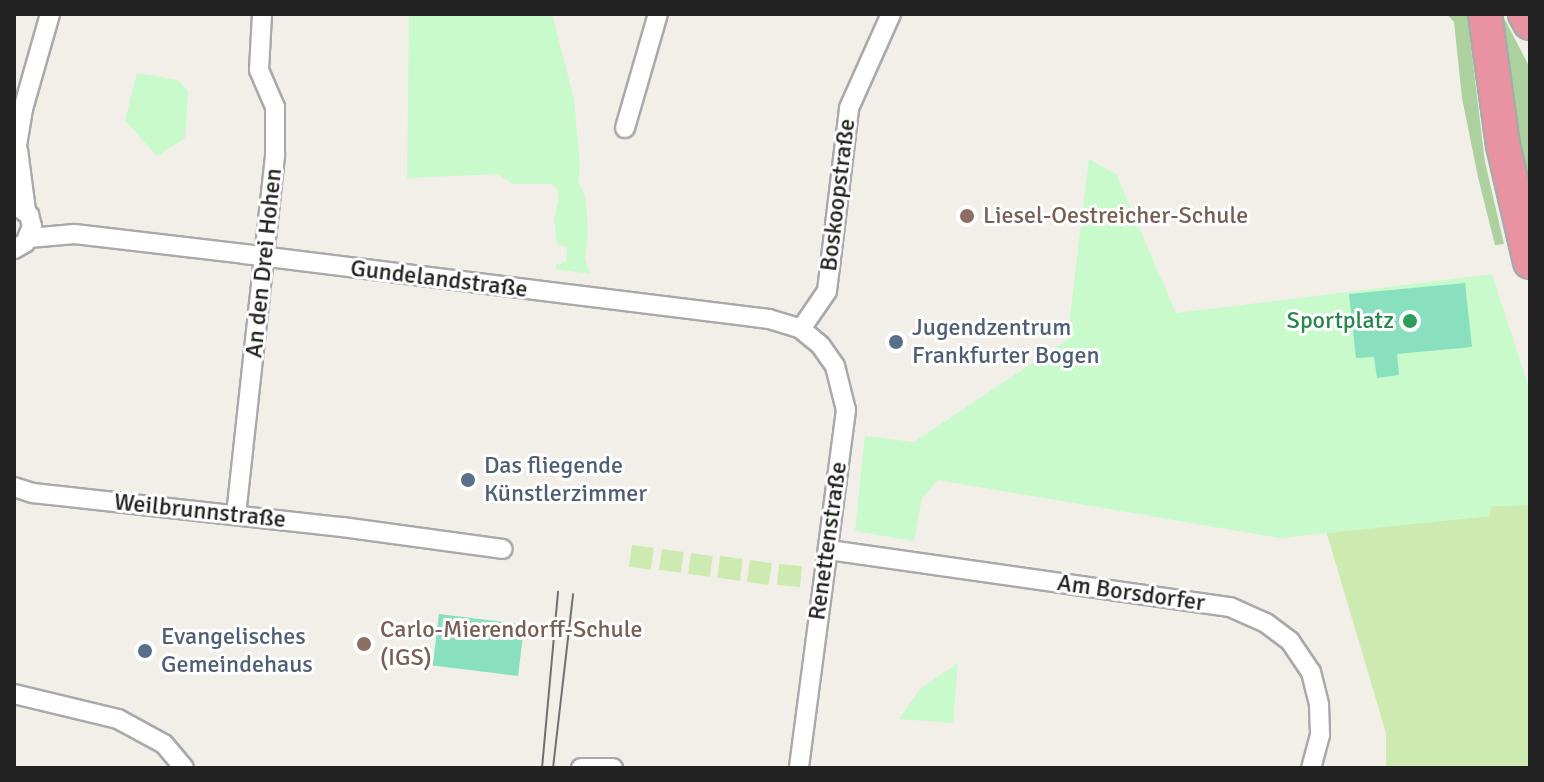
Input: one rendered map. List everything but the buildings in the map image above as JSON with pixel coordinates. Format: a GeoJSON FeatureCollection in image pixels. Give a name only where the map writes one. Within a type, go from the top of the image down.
{"type":"FeatureCollection","features":[{"type":"Feature","properties":{"kind":"highway"},"geometry":{"type":"LineString","coordinates":[[1525,14],[1530,23]]}},
{"type":"Feature","properties":{"kind":"highway"},"geometry":{"type":"LineString","coordinates":[[1487,28],[1503,145],[1530,262]]}},
{"type":"Feature","properties":{"kind":"street"},"geometry":{"type":"LineString","coordinates":[[20,232],[16,157],[24,103],[50,14]]}},
{"type":"Feature","properties":{"kind":"street","name":"An den Drei Hohen"},"geometry":{"type":"LineString","coordinates":[[236,515],[275,154],[275,107],[259,70],[262,14]]}},
{"type":"Feature","properties":{"kind":"street"},"geometry":{"type":"LineString","coordinates":[[625,128],[658,14]]}},
{"type":"Feature","properties":{"kind":"street","name":"Boskoopstraße"},"geometry":{"type":"LineString","coordinates":[[801,329],[827,291],[849,108],[891,14]]}},
{"type":"Feature","properties":{"kind":"street","name":"Gundelandstraße"},"geometry":{"type":"LineString","coordinates":[[20,232],[75,234],[769,319],[801,329]]}},
{"type":"Feature","properties":{"kind":"street","name":"Renettenstraße"},"geometry":{"type":"LineString","coordinates":[[799,768],[846,410],[835,366],[821,346],[801,329]]}},
{"type":"Feature","properties":{"kind":"street","name":"Weilbrunnstraße"},"geometry":{"type":"LineString","coordinates":[[14,487],[33,493],[386,532],[503,549]]}},
{"type":"Feature","properties":{"kind":"street","name":"Am Borsdorfer"},"geometry":{"type":"LineString","coordinates":[[829,550],[1230,607],[1266,623],[1290,641],[1311,672],[1319,705],[1320,735],[1311,768]]}},
{"type":"Feature","properties":{"kind":"street"},"geometry":{"type":"LineString","coordinates":[[14,694],[118,719],[164,744],[184,768]]}},
{"type":"Feature","properties":{"kind":"street"},"geometry":{"type":"LineString","coordinates":[[581,768],[613,768]]}},
{"type":"Feature","properties":{"kind":"green space"},"geometry":{"type":"Polygon","coordinates":[[[409,14],[552,14],[574,99],[580,166],[578,181],[586,199],[588,232],[585,259],[591,274],[556,269],[556,264],[566,262],[567,247],[557,244],[554,218],[559,197],[557,189],[551,184],[513,184],[498,174],[407,178],[409,14]]]}},
{"type":"Feature","properties":{"kind":"green space"},"geometry":{"type":"Polygon","coordinates":[[[1447,14],[1467,14],[1485,162],[1504,244],[1495,245],[1478,177],[1462,98],[1454,22],[1447,14]]]}},
{"type":"Feature","properties":{"kind":"green space"},"geometry":{"type":"Polygon","coordinates":[[[1503,16],[1530,68],[1530,203],[1512,92],[1503,16]]]}},
{"type":"Feature","properties":{"kind":"green space"},"geometry":{"type":"Polygon","coordinates":[[[137,73],[178,80],[188,91],[185,138],[157,156],[125,120],[137,73]]]}},
{"type":"Feature","properties":{"kind":"green space"},"geometry":{"type":"Polygon","coordinates":[[[1089,159],[1116,174],[1176,313],[1492,274],[1530,391],[1530,505],[1491,506],[1490,516],[1280,538],[938,480],[922,498],[914,541],[855,531],[865,436],[914,442],[1067,340],[1089,159]]]}},
{"type":"Feature","properties":{"kind":"green space","name":"Sportplatz"},"geometry":{"type":"Polygon","coordinates":[[[1465,283],[1472,347],[1397,354],[1399,375],[1377,378],[1374,357],[1356,358],[1349,294],[1465,283]]]}},
{"type":"Feature","properties":{"kind":"green space"},"geometry":{"type":"Polygon","coordinates":[[[1530,505],[1530,768],[1386,768],[1386,733],[1326,531],[1490,516],[1490,506],[1530,505]]]}},
{"type":"Feature","properties":{"kind":"green space"},"geometry":{"type":"Polygon","coordinates":[[[632,545],[654,548],[651,570],[629,567],[632,545]]]}},
{"type":"Feature","properties":{"kind":"green space"},"geometry":{"type":"Polygon","coordinates":[[[662,549],[684,552],[681,573],[659,570],[662,549]]]}},
{"type":"Feature","properties":{"kind":"green space"},"geometry":{"type":"Polygon","coordinates":[[[691,553],[713,556],[710,577],[688,574],[691,553]]]}},
{"type":"Feature","properties":{"kind":"green space"},"geometry":{"type":"Polygon","coordinates":[[[720,556],[743,559],[740,581],[717,578],[720,556]]]}},
{"type":"Feature","properties":{"kind":"green space"},"geometry":{"type":"Polygon","coordinates":[[[750,560],[772,563],[769,585],[747,582],[750,560]]]}},
{"type":"Feature","properties":{"kind":"green space"},"geometry":{"type":"Polygon","coordinates":[[[779,564],[802,566],[800,587],[777,585],[779,564]]]}},
{"type":"Feature","properties":{"kind":"green space"},"geometry":{"type":"Polygon","coordinates":[[[439,614],[524,624],[518,676],[433,666],[439,614]]]}},
{"type":"Feature","properties":{"kind":"green space"},"geometry":{"type":"Polygon","coordinates":[[[958,663],[953,723],[899,719],[920,689],[958,663]]]}},
{"type":"Feature","properties":{"kind":"tram line"},"geometry":{"type":"LineString","coordinates":[[542,768],[558,592]]}},
{"type":"Feature","properties":{"kind":"tram line"},"geometry":{"type":"LineString","coordinates":[[553,768],[573,594]]}},
{"type":"Feature","properties":{"kind":"place","name":"Liesel-Oestreicher-Schule"},"geometry":{"type":"Point","coordinates":[967,216]}},
{"type":"Feature","properties":{"kind":"place","name":"Sportplatz"},"geometry":{"type":"Point","coordinates":[1410,321]}},
{"type":"Feature","properties":{"kind":"place","name":"Jugendzentrum Frankfurter Bogen"},"geometry":{"type":"Point","coordinates":[896,342]}},
{"type":"Feature","properties":{"kind":"place","name":"Das fliegende Künstlerzimmer"},"geometry":{"type":"Point","coordinates":[468,480]}},
{"type":"Feature","properties":{"kind":"place","name":"Carlo-Mierendorff-Schule (IGS)"},"geometry":{"type":"Point","coordinates":[364,644]}},
{"type":"Feature","properties":{"kind":"place","name":"Evangelisches Gemeindehaus"},"geometry":{"type":"Point","coordinates":[145,651]}}]}
